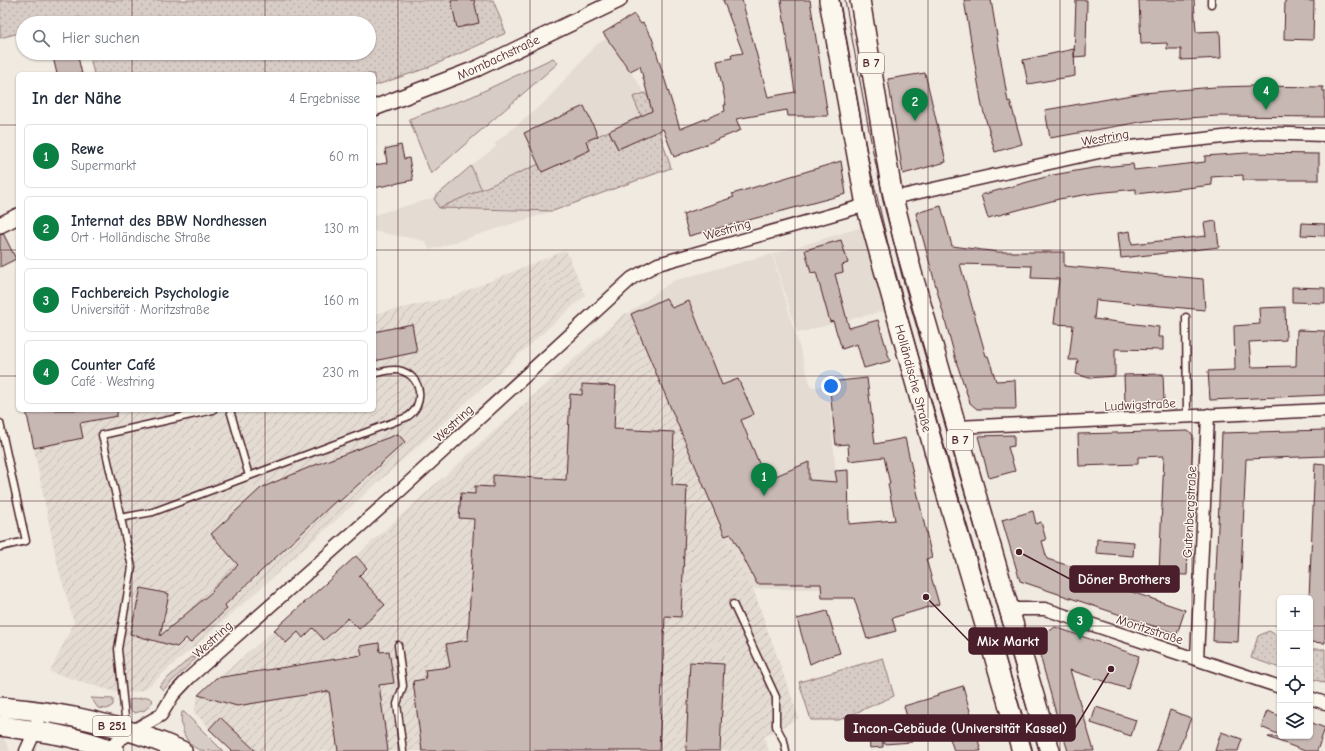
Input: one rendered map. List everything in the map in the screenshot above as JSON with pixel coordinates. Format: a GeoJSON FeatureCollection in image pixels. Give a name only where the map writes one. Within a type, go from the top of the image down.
{"type":"FeatureCollection","features":[{"type":"Feature","properties":{"kind":"main road","name":"Holländische Straße"},"geometry":{"type":"LineString","coordinates":[[829,0],[866,205],[941,476],[1022,751]]}},
{"type":"Feature","properties":{"kind":"main road","name":"Holländische Straße"},"geometry":{"type":"LineString","coordinates":[[860,0],[893,198],[912,273],[1050,751]]}},
{"type":"Feature","properties":{"kind":"main road","name":"B 251"},"geometry":{"type":"LineString","coordinates":[[0,707],[40,710],[129,730],[182,751]]}},
{"type":"Feature","properties":{"kind":"main road","name":"B 251"},"geometry":{"type":"LineString","coordinates":[[0,726],[36,730],[81,740],[111,750]]}},
{"type":"Feature","properties":{"kind":"street","name":"Mombachstraße"},"geometry":{"type":"LineString","coordinates":[[376,107],[478,68],[619,0]]}},
{"type":"Feature","properties":{"kind":"street","name":"Westring"},"geometry":{"type":"LineString","coordinates":[[893,198],[1112,149],[1260,133],[1325,135]]}},
{"type":"Feature","properties":{"kind":"street","name":"Westring"},"geometry":{"type":"LineString","coordinates":[[111,750],[129,730],[161,715],[174,695],[189,678],[403,488],[632,278],[658,264],[866,205]]}},
{"type":"Feature","properties":{"kind":"street"},"geometry":{"type":"LineString","coordinates":[[0,225],[16,217]]}},
{"type":"Feature","properties":{"kind":"street","name":"Ludwigstraße"},"geometry":{"type":"LineString","coordinates":[[956,427],[1325,410]]}},
{"type":"Feature","properties":{"kind":"street","name":"Gutenbergstraße"},"geometry":{"type":"LineString","coordinates":[[1197,659],[1208,415]]}},
{"type":"Feature","properties":{"kind":"street","name":"Moritzstraße"},"geometry":{"type":"LineString","coordinates":[[1008,609],[1045,609],[1277,686]]}},
{"type":"Feature","properties":{"kind":"street"},"geometry":{"type":"LineString","coordinates":[[1313,699],[1325,703]]}},
{"type":"Feature","properties":{"kind":"street"},"geometry":{"type":"LineString","coordinates":[[26,751],[36,730],[40,710]]}},
{"type":"Feature","properties":{"kind":"lane"},"geometry":{"type":"LineString","coordinates":[[1186,317],[1187,416]]}},
{"type":"Feature","properties":{"kind":"lane"},"geometry":{"type":"LineString","coordinates":[[120,518],[153,512],[407,417],[414,413],[420,398],[419,390],[410,374],[400,370],[376,374]]}},
{"type":"Feature","properties":{"kind":"lane"},"geometry":{"type":"LineString","coordinates":[[129,730],[118,649],[132,567],[102,435],[204,412]]}},
{"type":"Feature","properties":{"kind":"lane"},"geometry":{"type":"LineString","coordinates":[[231,412],[249,476]]}},
{"type":"Feature","properties":{"kind":"lane"},"geometry":{"type":"LineString","coordinates":[[0,423],[26,541],[0,548]]}},
{"type":"Feature","properties":{"kind":"lane"},"geometry":{"type":"LineString","coordinates":[[733,604],[776,698],[776,726],[784,741],[786,751]]}},
{"type":"Feature","properties":{"kind":"lane"},"geometry":{"type":"LineString","coordinates":[[398,645],[403,686],[396,704],[403,751]]}},
{"type":"Feature","properties":{"kind":"shaded area"},"geometry":{"type":"Polygon","coordinates":[[[0,0],[493,0],[506,33],[427,68],[376,85],[376,72],[94,72],[91,60],[376,60],[376,16],[16,16],[16,34],[0,38],[0,0]]]}},
{"type":"Feature","properties":{"kind":"shaded area"},"geometry":{"type":"Polygon","coordinates":[[[607,38],[649,99],[671,168],[553,211],[430,250],[425,241],[376,231],[376,214],[434,198],[497,146],[494,144],[545,102],[596,45],[607,38]]]}},
{"type":"Feature","properties":{"kind":"shaded area"},"geometry":{"type":"Polygon","coordinates":[[[553,58],[558,63],[431,174],[409,119],[471,97],[553,58]]]}},
{"type":"Feature","properties":{"kind":"shaded area"},"geometry":{"type":"Polygon","coordinates":[[[645,93],[649,99],[671,168],[553,211],[439,208],[539,164],[542,172],[590,150],[586,141],[609,131],[618,149],[645,136],[636,118],[641,116],[633,97],[645,93]]]}},
{"type":"Feature","properties":{"kind":"shaded area"},"geometry":{"type":"Polygon","coordinates":[[[471,166],[482,190],[439,208],[434,198],[471,166]]]}},
{"type":"Feature","properties":{"kind":"shaded area"},"geometry":{"type":"Polygon","coordinates":[[[863,227],[887,310],[797,333],[773,254],[863,227]]]}},
{"type":"Feature","properties":{"kind":"shaded area"},"geometry":{"type":"Polygon","coordinates":[[[566,250],[585,295],[253,595],[144,690],[130,693],[115,692],[50,672],[74,622],[58,567],[26,412],[376,412],[376,314],[449,298],[566,250]]]}},
{"type":"Feature","properties":{"kind":"shaded area"},"geometry":{"type":"Polygon","coordinates":[[[772,254],[811,387],[828,386],[837,486],[837,589],[753,589],[725,536],[630,312],[673,281],[772,254]]]}},
{"type":"Feature","properties":{"kind":"shaded area"},"geometry":{"type":"Polygon","coordinates":[[[630,312],[725,536],[753,589],[799,718],[764,737],[769,751],[232,751],[194,712],[198,695],[274,630],[623,315],[630,312]]]}},
{"type":"Feature","properties":{"kind":"shaded area"},"geometry":{"type":"Polygon","coordinates":[[[1269,631],[1277,635],[1277,667],[1251,658],[1258,636],[1269,631]]]}},
{"type":"Feature","properties":{"kind":"shaded area"},"geometry":{"type":"Polygon","coordinates":[[[1313,649],[1325,649],[1325,683],[1313,679],[1313,649]]]}},
{"type":"Feature","properties":{"kind":"shaded area"},"geometry":{"type":"Polygon","coordinates":[[[191,657],[196,658],[163,690],[159,686],[191,657]]]}},
{"type":"Feature","properties":{"kind":"shaded area"},"geometry":{"type":"Polygon","coordinates":[[[883,658],[894,696],[839,720],[811,720],[799,682],[883,658]]]}},
{"type":"Feature","properties":{"kind":"shaded area"},"geometry":{"type":"Polygon","coordinates":[[[148,697],[153,701],[145,710],[135,713],[130,710],[129,700],[148,697]]]}},
{"type":"Feature","properties":{"kind":"shaded area"},"geometry":{"type":"Polygon","coordinates":[[[91,698],[113,699],[113,705],[107,709],[98,708],[91,698]]]}},
{"type":"Feature","properties":{"kind":"shaded area"},"geometry":{"type":"Polygon","coordinates":[[[182,712],[184,712],[223,751],[200,750],[190,744],[182,729],[182,712]]]}},
{"type":"Feature","properties":{"kind":"shaded area"},"geometry":{"type":"Polygon","coordinates":[[[0,734],[2,734],[10,751],[0,751],[0,734]]]}},
{"type":"Feature","properties":{"kind":"building"},"geometry":{"type":"Polygon","coordinates":[[[451,0],[474,0],[479,23],[457,28],[451,0]]]}},
{"type":"Feature","properties":{"kind":"building"},"geometry":{"type":"Polygon","coordinates":[[[723,0],[742,0],[768,97],[795,92],[781,0],[810,0],[828,116],[788,116],[787,110],[736,119],[741,130],[674,157],[663,129],[618,149],[609,131],[652,111],[640,66],[630,71],[603,33],[634,14],[641,24],[643,23],[652,38],[680,129],[725,111],[724,105],[726,105],[717,61],[732,58],[731,55],[743,53],[723,0]]]}},
{"type":"Feature","properties":{"kind":"building"},"geometry":{"type":"Polygon","coordinates":[[[964,0],[991,0],[1008,102],[1010,101],[1022,144],[995,152],[982,106],[964,0]]]}},
{"type":"Feature","properties":{"kind":"building"},"geometry":{"type":"Polygon","coordinates":[[[1076,0],[1087,0],[1086,56],[1074,57],[1076,0]]]}},
{"type":"Feature","properties":{"kind":"building"},"geometry":{"type":"Polygon","coordinates":[[[1139,0],[1194,0],[1196,32],[1220,31],[1221,58],[1181,60],[1181,49],[1167,49],[1167,43],[1141,44],[1139,0]]]}},
{"type":"Feature","properties":{"kind":"building"},"geometry":{"type":"Polygon","coordinates":[[[1285,0],[1314,1],[1313,40],[1284,39],[1285,0]]]}},
{"type":"Feature","properties":{"kind":"building"},"geometry":{"type":"Polygon","coordinates":[[[1074,49],[1075,76],[1028,84],[1023,60],[1074,49]]]}},
{"type":"Feature","properties":{"kind":"building"},"geometry":{"type":"Polygon","coordinates":[[[54,60],[79,60],[82,72],[57,72],[54,60]]]}},
{"type":"Feature","properties":{"kind":"building"},"geometry":{"type":"Polygon","coordinates":[[[925,73],[946,162],[903,174],[888,79],[925,73]]]}},
{"type":"Feature","properties":{"kind":"building"},"geometry":{"type":"Polygon","coordinates":[[[1215,87],[1323,87],[1323,91],[1325,91],[1325,117],[1217,116],[1146,121],[1050,138],[1045,110],[1143,93],[1215,87]]]}},
{"type":"Feature","properties":{"kind":"building"},"geometry":{"type":"Polygon","coordinates":[[[584,106],[598,136],[586,141],[590,150],[542,172],[524,133],[584,106]]]}},
{"type":"Feature","properties":{"kind":"building"},"geometry":{"type":"Polygon","coordinates":[[[401,145],[404,159],[409,158],[413,180],[376,188],[376,165],[387,163],[385,149],[401,145]]]}},
{"type":"Feature","properties":{"kind":"building"},"geometry":{"type":"Polygon","coordinates":[[[1246,153],[1319,154],[1319,180],[1243,180],[1243,175],[1211,177],[1212,185],[1136,194],[1136,189],[1096,193],[1059,199],[988,218],[981,195],[1053,175],[1093,168],[1133,164],[1134,170],[1205,162],[1205,156],[1246,153]]]}},
{"type":"Feature","properties":{"kind":"building"},"geometry":{"type":"Polygon","coordinates":[[[841,161],[846,194],[689,236],[683,214],[734,197],[732,194],[841,161]]]}},
{"type":"Feature","properties":{"kind":"building"},"geometry":{"type":"Polygon","coordinates":[[[941,206],[952,246],[998,252],[1064,252],[1064,266],[1203,279],[1205,310],[1096,300],[1094,319],[1159,327],[1158,337],[1163,337],[1163,350],[1115,349],[1115,376],[1089,378],[1076,374],[1078,360],[1069,360],[1073,325],[1054,324],[1059,279],[1031,278],[1032,266],[960,264],[986,356],[988,356],[996,381],[1015,380],[1016,409],[977,409],[970,403],[957,364],[916,213],[941,206]]]}},
{"type":"Feature","properties":{"kind":"building"},"geometry":{"type":"Polygon","coordinates":[[[1216,221],[1219,247],[1121,258],[1118,233],[1130,231],[1132,244],[1206,236],[1204,223],[1216,221]]]}},
{"type":"Feature","properties":{"kind":"building"},"geometry":{"type":"Polygon","coordinates":[[[1302,223],[1325,224],[1325,236],[1301,235],[1302,223]]]}},
{"type":"Feature","properties":{"kind":"building"},"geometry":{"type":"Polygon","coordinates":[[[3,233],[16,259],[0,267],[0,234],[3,233]]]}},
{"type":"Feature","properties":{"kind":"building"},"geometry":{"type":"Polygon","coordinates":[[[841,240],[848,263],[842,265],[843,272],[835,274],[849,328],[878,320],[890,361],[864,368],[857,344],[842,349],[833,321],[830,322],[816,272],[811,273],[805,250],[841,240]]]}},
{"type":"Feature","properties":{"kind":"building"},"geometry":{"type":"Polygon","coordinates":[[[1292,287],[1325,288],[1325,303],[1292,302],[1292,287]]]}},
{"type":"Feature","properties":{"kind":"building"},"geometry":{"type":"Polygon","coordinates":[[[666,298],[672,308],[689,301],[722,385],[738,379],[754,414],[741,420],[766,480],[809,462],[809,480],[837,482],[835,471],[848,470],[849,524],[895,520],[888,484],[890,484],[884,457],[849,461],[848,444],[836,445],[829,382],[867,378],[875,444],[905,438],[932,558],[926,559],[939,604],[892,618],[896,631],[867,639],[854,598],[822,598],[821,584],[757,584],[731,534],[725,536],[631,314],[666,298]]]}},
{"type":"Feature","properties":{"kind":"building"},"geometry":{"type":"Polygon","coordinates":[[[1285,307],[1286,340],[1249,342],[1251,367],[1296,366],[1297,330],[1325,331],[1325,395],[1210,400],[1208,371],[1235,370],[1234,326],[1260,324],[1259,308],[1285,307]]]}},
{"type":"Feature","properties":{"kind":"building"},"geometry":{"type":"Polygon","coordinates":[[[412,324],[417,352],[376,361],[376,332],[412,324]]]}},
{"type":"Feature","properties":{"kind":"building"},"geometry":{"type":"Polygon","coordinates":[[[1163,374],[1164,401],[1125,402],[1124,375],[1163,374]]]}},
{"type":"Feature","properties":{"kind":"building"},"geometry":{"type":"Polygon","coordinates":[[[582,384],[616,386],[614,429],[674,432],[672,485],[687,486],[681,617],[665,616],[659,751],[422,751],[413,681],[426,679],[425,670],[450,667],[446,644],[468,640],[474,519],[459,518],[461,493],[475,494],[475,486],[493,487],[493,475],[566,480],[570,394],[582,395],[582,384]]]}},
{"type":"Feature","properties":{"kind":"building"},"geometry":{"type":"Polygon","coordinates":[[[26,412],[117,412],[117,416],[80,423],[83,438],[34,448],[26,412]]]}},
{"type":"Feature","properties":{"kind":"building"},"geometry":{"type":"Polygon","coordinates":[[[1325,430],[1325,456],[1246,459],[1238,642],[1213,641],[1222,433],[1325,430]]]}},
{"type":"Feature","properties":{"kind":"building"},"geometry":{"type":"Polygon","coordinates":[[[1188,431],[1193,435],[1187,575],[1159,574],[1164,456],[1138,457],[1138,464],[1079,466],[1078,434],[1188,431]]]}},
{"type":"Feature","properties":{"kind":"building"},"geometry":{"type":"Polygon","coordinates":[[[398,434],[405,442],[339,502],[337,500],[225,605],[227,609],[190,643],[186,638],[177,647],[130,634],[141,588],[169,594],[160,636],[213,591],[212,590],[238,565],[211,534],[261,488],[310,467],[398,434]]]}},
{"type":"Feature","properties":{"kind":"building"},"geometry":{"type":"Polygon","coordinates":[[[1014,435],[1014,446],[1008,447],[1015,471],[989,478],[978,436],[1014,435]]]}},
{"type":"Feature","properties":{"kind":"building"},"geometry":{"type":"Polygon","coordinates":[[[1315,463],[1325,464],[1325,643],[1313,642],[1313,595],[1309,595],[1315,463]]]}},
{"type":"Feature","properties":{"kind":"building"},"geometry":{"type":"Polygon","coordinates":[[[1033,511],[1036,524],[1041,522],[1046,540],[1042,541],[1047,559],[1086,571],[1085,576],[1185,610],[1177,634],[1020,581],[1002,520],[1033,511]]]}},
{"type":"Feature","properties":{"kind":"building"},"geometry":{"type":"Polygon","coordinates":[[[1097,539],[1134,542],[1133,556],[1096,553],[1097,539]]]}},
{"type":"Feature","properties":{"kind":"building"},"geometry":{"type":"Polygon","coordinates":[[[356,556],[367,568],[359,576],[385,605],[359,629],[348,618],[324,640],[313,628],[303,638],[298,632],[286,643],[274,630],[356,556]]]}},
{"type":"Feature","properties":{"kind":"building"},"geometry":{"type":"Polygon","coordinates":[[[827,611],[840,653],[810,664],[797,619],[827,611]]]}},
{"type":"Feature","properties":{"kind":"building"},"geometry":{"type":"Polygon","coordinates":[[[1055,627],[1139,656],[1128,689],[1070,670],[1094,751],[1068,751],[1055,710],[1037,644],[1040,641],[1038,634],[1051,630],[1055,627]]]}},
{"type":"Feature","properties":{"kind":"building"},"geometry":{"type":"Polygon","coordinates":[[[379,643],[380,652],[389,651],[394,683],[379,685],[388,751],[338,751],[329,691],[237,706],[198,695],[216,678],[362,655],[360,646],[379,643]]]}},
{"type":"Feature","properties":{"kind":"building"},"geometry":{"type":"Polygon","coordinates":[[[690,662],[724,664],[720,751],[686,751],[690,662]]]}},
{"type":"Feature","properties":{"kind":"building"},"geometry":{"type":"Polygon","coordinates":[[[963,686],[981,751],[954,751],[947,729],[911,739],[912,742],[884,744],[883,729],[910,728],[904,706],[938,696],[937,694],[963,686]]]}},
{"type":"Feature","properties":{"kind":"building"},"geometry":{"type":"Polygon","coordinates":[[[1096,707],[1136,720],[1131,736],[1091,723],[1096,707]]]}},
{"type":"Feature","properties":{"kind":"building"},"geometry":{"type":"Polygon","coordinates":[[[1170,710],[1191,718],[1178,751],[1156,751],[1170,710]]]}},
{"type":"Feature","properties":{"kind":"building"},"geometry":{"type":"Polygon","coordinates":[[[1267,711],[1277,715],[1277,734],[1261,727],[1267,711]]]}},
{"type":"Feature","properties":{"kind":"building"},"geometry":{"type":"Polygon","coordinates":[[[220,717],[256,751],[232,751],[209,729],[220,717]]]}},
{"type":"Feature","properties":{"kind":"building"},"geometry":{"type":"Polygon","coordinates":[[[1313,723],[1325,728],[1317,751],[1305,751],[1268,737],[1277,737],[1277,739],[1313,739],[1313,723]]]}},
{"type":"Feature","properties":{"kind":"building"},"geometry":{"type":"Polygon","coordinates":[[[1221,732],[1242,739],[1238,751],[1215,751],[1221,732]]]}},
{"type":"Feature","properties":{"kind":"building"},"geometry":{"type":"Polygon","coordinates":[[[882,735],[883,747],[870,748],[869,736],[882,735]]]}},
{"type":"Feature","properties":{"kind":"tram line"},"geometry":{"type":"LineString","coordinates":[[839,0],[867,154],[895,274],[1032,751]]}},
{"type":"Feature","properties":{"kind":"tram line"},"geometry":{"type":"LineString","coordinates":[[845,0],[873,152],[893,240],[1039,751]]}},
{"type":"Feature","properties":{"kind":"place","name":"Counter Café"},"geometry":{"type":"Point","coordinates":[1266,110]}},
{"type":"Feature","properties":{"kind":"place","name":"Internat des BBW Nordhessen"},"geometry":{"type":"Point","coordinates":[915,121]}},
{"type":"Feature","properties":{"kind":"place","name":"Rewe"},"geometry":{"type":"Point","coordinates":[764,496]}},
{"type":"Feature","properties":{"kind":"place","name":"Döner Brothers"},"geometry":{"type":"Point","coordinates":[1019,552]}},
{"type":"Feature","properties":{"kind":"place","name":"Mix Markt"},"geometry":{"type":"Point","coordinates":[926,597]}},
{"type":"Feature","properties":{"kind":"place","name":"Fachbereich Psychologie"},"geometry":{"type":"Point","coordinates":[1080,640]}},
{"type":"Feature","properties":{"kind":"place","name":"Incon-Gebäude (Universität Kassel)"},"geometry":{"type":"Point","coordinates":[1111,669]}}]}
